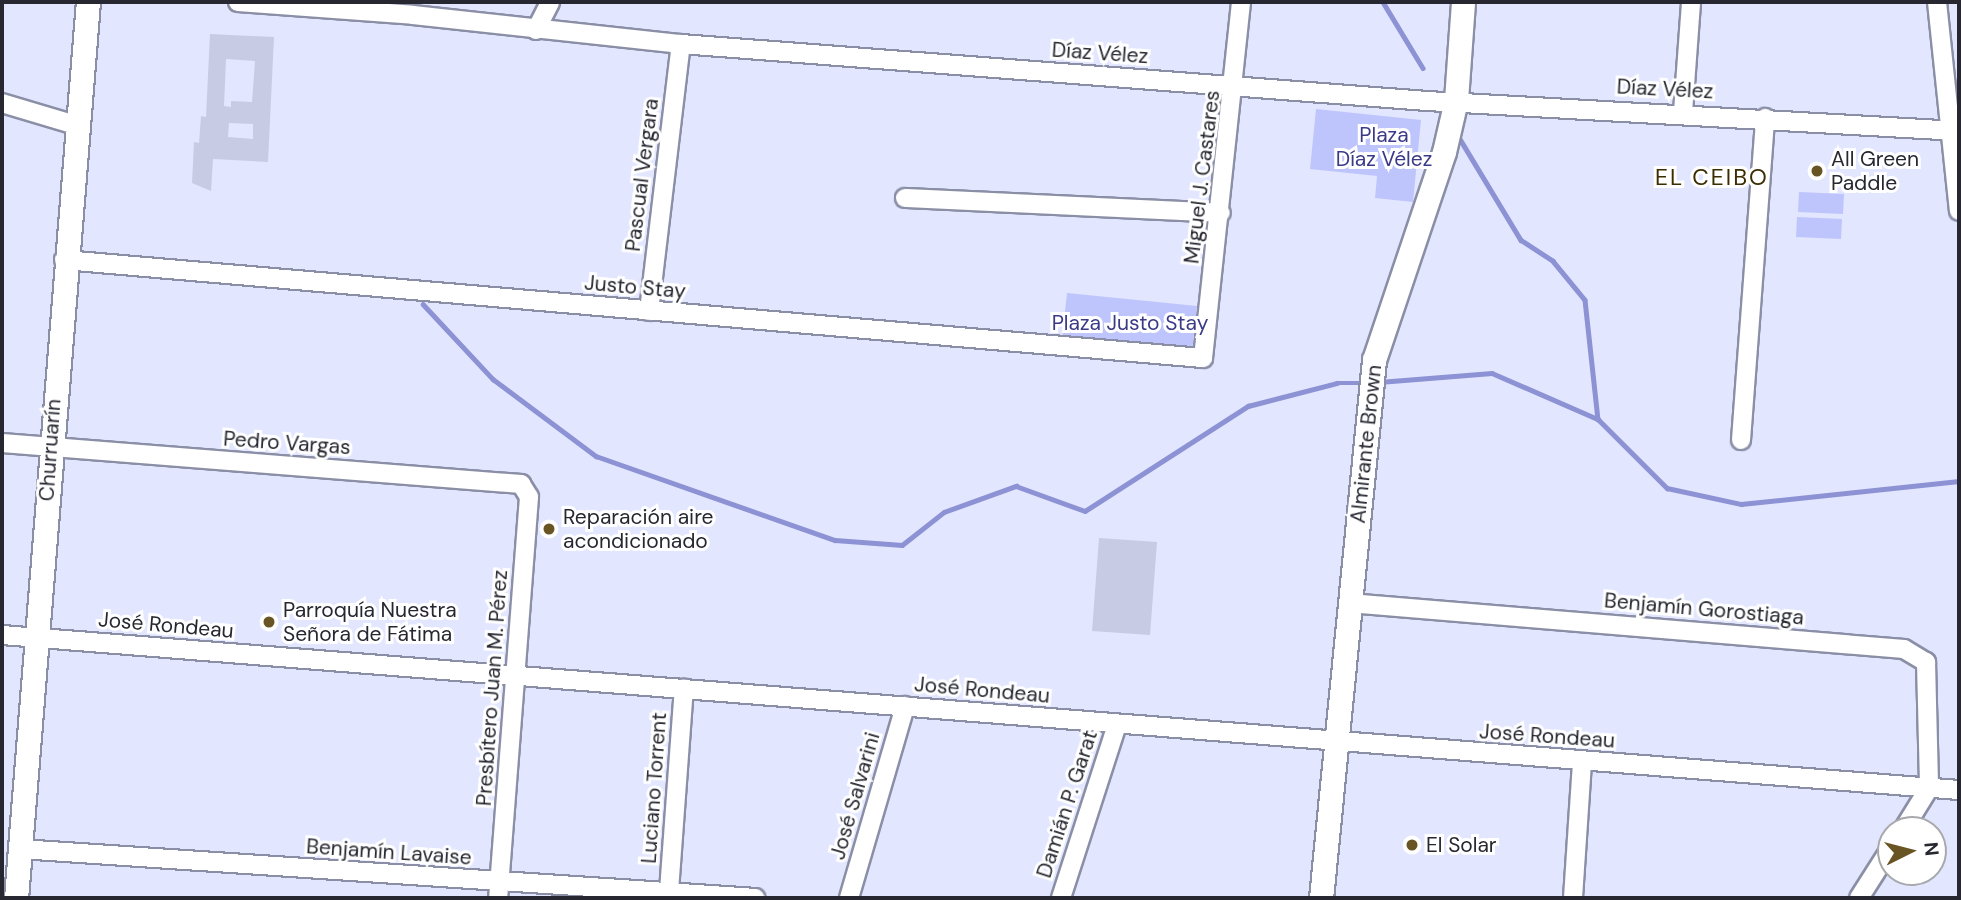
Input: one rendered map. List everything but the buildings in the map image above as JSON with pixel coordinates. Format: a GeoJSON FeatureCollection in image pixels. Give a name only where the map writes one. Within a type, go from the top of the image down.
{"type":"FeatureCollection","features":[{"type":"Feature","properties":{"kind":"main road","name":"Churruarín"},"geometry":{"type":"LineString","coordinates":[[16,898],[64,260],[88,2]]}},
{"type":"Feature","properties":{"kind":"main road","name":"Almirante Brown"},"geometry":{"type":"LineString","coordinates":[[1321,898],[1333,743],[1374,360],[1456,100],[1463,2]]}},
{"type":"Feature","properties":{"kind":"street","name":"Díaz Vélez"},"geometry":{"type":"LineString","coordinates":[[238,2],[415,8],[536,30],[681,44],[1235,86],[1957,131]]}},
{"type":"Feature","properties":{"kind":"street"},"geometry":{"type":"LineString","coordinates":[[536,30],[550,2]]}},
{"type":"Feature","properties":{"kind":"street","name":"Miguel J. Castares"},"geometry":{"type":"LineString","coordinates":[[1203,358],[1235,86],[1241,2]]}},
{"type":"Feature","properties":{"kind":"street"},"geometry":{"type":"LineString","coordinates":[[1683,112],[1691,2]]}},
{"type":"Feature","properties":{"kind":"street"},"geometry":{"type":"LineString","coordinates":[[1937,2],[1957,131],[1959,211]]}},
{"type":"Feature","properties":{"kind":"street","name":"Pascual Vergara"},"geometry":{"type":"LineString","coordinates":[[649,311],[681,44]]}},
{"type":"Feature","properties":{"kind":"street"},"geometry":{"type":"LineString","coordinates":[[2,103],[76,125]]}},
{"type":"Feature","properties":{"kind":"street"},"geometry":{"type":"LineString","coordinates":[[1741,440],[1765,118]]}},
{"type":"Feature","properties":{"kind":"street"},"geometry":{"type":"LineString","coordinates":[[905,198],[1221,213]]}},
{"type":"Feature","properties":{"kind":"street","name":"Justo Stay"},"geometry":{"type":"LineString","coordinates":[[64,260],[1203,358]]}},
{"type":"Feature","properties":{"kind":"street","name":"Pedro Vargas"},"geometry":{"type":"LineString","coordinates":[[2,443],[521,484]]}},
{"type":"Feature","properties":{"kind":"street","name":"Presbítero Juan M. Pérez"},"geometry":{"type":"LineString","coordinates":[[499,890],[529,497],[521,484]]}},
{"type":"Feature","properties":{"kind":"street","name":"Benjamín Gorostiaga"},"geometry":{"type":"LineString","coordinates":[[1349,603],[1905,649],[1926,662],[1929,788]]}},
{"type":"Feature","properties":{"kind":"street","name":"José Rondeau"},"geometry":{"type":"LineString","coordinates":[[2,635],[905,706],[1333,743],[1959,790]]}},
{"type":"Feature","properties":{"kind":"street","name":"Luciano Torrent"},"geometry":{"type":"LineString","coordinates":[[669,891],[684,689]]}},
{"type":"Feature","properties":{"kind":"street","name":"José Salvarini"},"geometry":{"type":"LineString","coordinates":[[849,898],[905,706]]}},
{"type":"Feature","properties":{"kind":"street","name":"Damián P. Garat"},"geometry":{"type":"LineString","coordinates":[[1061,898],[1117,725]]}},
{"type":"Feature","properties":{"kind":"street"},"geometry":{"type":"LineString","coordinates":[[1573,898],[1582,762]]}},
{"type":"Feature","properties":{"kind":"street"},"geometry":{"type":"LineString","coordinates":[[1912,816],[1929,788]]}},
{"type":"Feature","properties":{"kind":"street","name":"Benjamín Lavaise"},"geometry":{"type":"LineString","coordinates":[[20,849],[499,890],[669,891],[755,898]]}},
{"type":"Feature","properties":{"kind":"street"},"geometry":{"type":"LineString","coordinates":[[1859,898],[1877,870]]}},
{"type":"Feature","properties":{"kind":"green space","name":"Plaza Díaz Vélez"},"geometry":{"type":"Polygon","coordinates":[[[1316,109],[1421,120],[1413,202],[1375,198],[1377,176],[1310,169],[1316,109]]]}},
{"type":"Feature","properties":{"kind":"green space"},"geometry":{"type":"Polygon","coordinates":[[[1799,192],[1844,194],[1843,214],[1798,212],[1799,192]]]}},
{"type":"Feature","properties":{"kind":"green space"},"geometry":{"type":"Polygon","coordinates":[[[1797,217],[1842,219],[1841,239],[1796,237],[1797,217]]]}},
{"type":"Feature","properties":{"kind":"green space","name":"Plaza Justo Stay"},"geometry":{"type":"Polygon","coordinates":[[[1067,293],[1197,306],[1192,353],[1062,340],[1067,293]]]}},
{"type":"Feature","properties":{"kind":"waterway"},"geometry":{"type":"LineString","coordinates":[[1383,2],[1423,68]]}},
{"type":"Feature","properties":{"kind":"waterway"},"geometry":{"type":"LineString","coordinates":[[1460,139],[1521,240],[1553,261],[1585,300],[1598,419]]}},
{"type":"Feature","properties":{"kind":"waterway"},"geometry":{"type":"LineString","coordinates":[[423,304],[493,379],[596,456],[835,540],[902,545],[944,512],[1016,486],[1085,511],[1248,406],[1337,383],[1363,383]]}},
{"type":"Feature","properties":{"kind":"waterway"},"geometry":{"type":"LineString","coordinates":[[1379,382],[1492,373],[1598,419],[1667,488],[1741,504],[1959,481]]}},
{"type":"Feature","properties":{"kind":"place","name":"All Green Paddle"},"geometry":{"type":"Point","coordinates":[1817,171]}},
{"type":"Feature","properties":{"kind":"place","name":"Reparación aire acondicionado"},"geometry":{"type":"Point","coordinates":[549,529]}},
{"type":"Feature","properties":{"kind":"place","name":"Parroquía Nuestra Señora de Fátima"},"geometry":{"type":"Point","coordinates":[269,622]}},
{"type":"Feature","properties":{"kind":"place","name":"El Solar"},"geometry":{"type":"Point","coordinates":[1412,845]}},
{"type":"Feature","properties":{"kind":"district","name":"EL CEIBO"},"geometry":{"type":"Point","coordinates":[1712,177]}}]}
